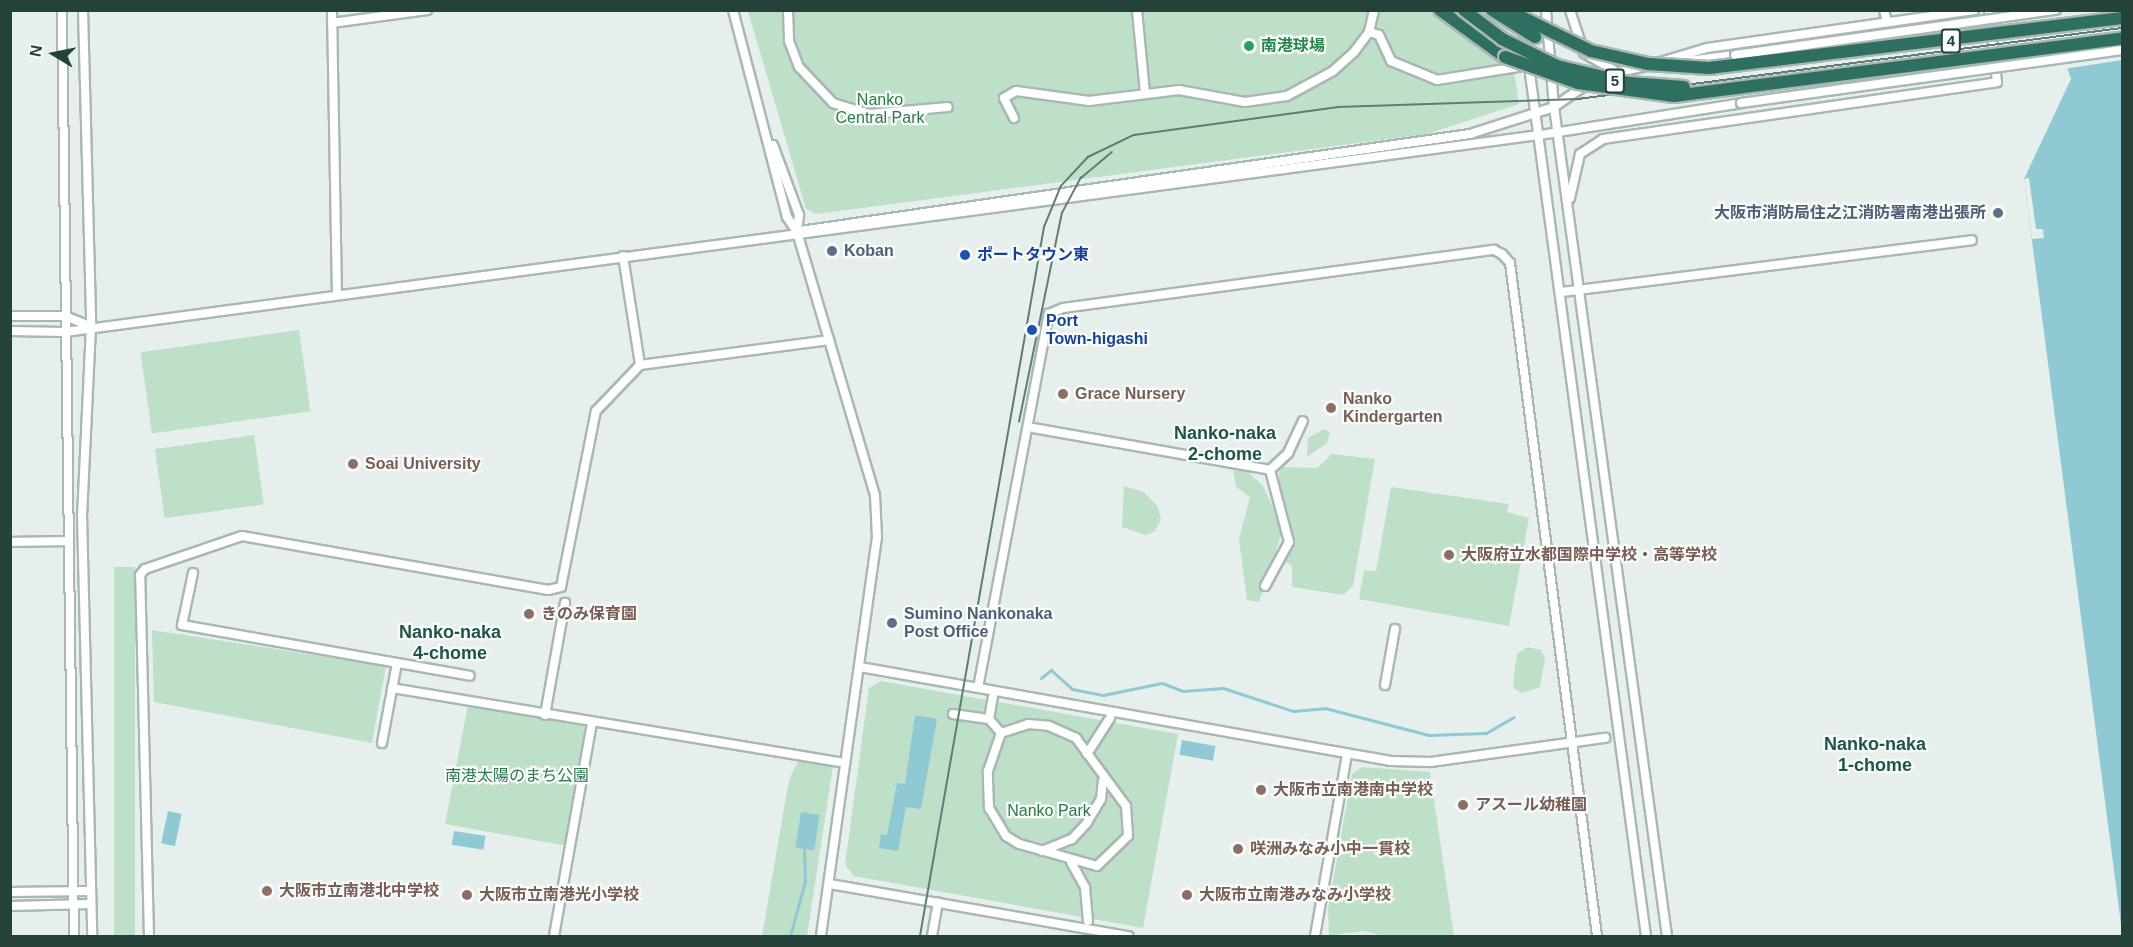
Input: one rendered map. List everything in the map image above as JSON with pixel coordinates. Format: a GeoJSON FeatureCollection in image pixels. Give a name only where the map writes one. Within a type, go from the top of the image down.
{"type":"FeatureCollection","features":[{"type":"Feature","properties":{"kind":"highway","name":"4"},"geometry":{"type":"LineString","coordinates":[[1440,10],[1505,57],[1587,85],[1674,96],[1784,84],[2122,39]]}},
{"type":"Feature","properties":{"kind":"highway","name":"5"},"geometry":{"type":"LineString","coordinates":[[1464,10],[1519,49],[1591,76],[1671,87],[1784,84]]}},
{"type":"Feature","properties":{"kind":"highway","name":"5"},"geometry":{"type":"LineString","coordinates":[[1492,10],[1554,46],[1626,66],[1690,73],[1780,63]]}},
{"type":"Feature","properties":{"kind":"highway","name":"4"},"geometry":{"type":"LineString","coordinates":[[1508,10],[1560,40],[1630,61],[1689,68],[1780,63],[2122,18]]}},
{"type":"Feature","properties":{"kind":"street"},"geometry":{"type":"LineString","coordinates":[[62,10],[67,541],[74,936]]}},
{"type":"Feature","properties":{"kind":"street"},"geometry":{"type":"LineString","coordinates":[[83,10],[91,326],[82,515],[92,936]]}},
{"type":"Feature","properties":{"kind":"street"},"geometry":{"type":"LineString","coordinates":[[332,10],[337,294]]}},
{"type":"Feature","properties":{"kind":"street"},"geometry":{"type":"LineString","coordinates":[[332,23],[427,10]]}},
{"type":"Feature","properties":{"kind":"street"},"geometry":{"type":"LineString","coordinates":[[733,10],[771,142],[785,166],[799,215],[797,232],[874,495],[877,537],[821,936]]}},
{"type":"Feature","properties":{"kind":"street"},"geometry":{"type":"LineString","coordinates":[[788,10],[789,41],[799,67],[833,103],[870,114],[948,107]]}},
{"type":"Feature","properties":{"kind":"street"},"geometry":{"type":"LineString","coordinates":[[1137,10],[1145,93]]}},
{"type":"Feature","properties":{"kind":"street"},"geometry":{"type":"LineString","coordinates":[[1014,118],[1004,98],[1016,91],[1103,101],[1145,93],[1179,90],[1269,102],[1334,71],[1369,32],[1374,10]]}},
{"type":"Feature","properties":{"kind":"street"},"geometry":{"type":"LineString","coordinates":[[1521,10],[1562,292],[1646,936]]}},
{"type":"Feature","properties":{"kind":"street"},"geometry":{"type":"LineString","coordinates":[[1546,10],[1554,107],[1581,289],[1667,936]]}},
{"type":"Feature","properties":{"kind":"street"},"geometry":{"type":"LineString","coordinates":[[1569,10],[1584,53],[1615,70]]}},
{"type":"Feature","properties":{"kind":"street"},"geometry":{"type":"LineString","coordinates":[[1884,10],[1887,22]]}},
{"type":"Feature","properties":{"kind":"street"},"geometry":{"type":"LineString","coordinates":[[1648,66],[1707,48],[1974,10]]}},
{"type":"Feature","properties":{"kind":"street"},"geometry":{"type":"LineString","coordinates":[[1569,206],[1580,154],[1603,139],[1997,82],[1989,10]]}},
{"type":"Feature","properties":{"kind":"street"},"geometry":{"type":"LineString","coordinates":[[797,232],[814,225],[1470,134],[1554,107],[1615,70],[1735,56],[2056,10]]}},
{"type":"Feature","properties":{"kind":"street"},"geometry":{"type":"LineString","coordinates":[[1369,32],[1379,35],[1391,61],[1437,80],[1518,67]]}},
{"type":"Feature","properties":{"kind":"street"},"geometry":{"type":"LineString","coordinates":[[10,331],[65,332],[91,326],[1540,135],[1741,103],[2122,50]]}},
{"type":"Feature","properties":{"kind":"street"},"geometry":{"type":"LineString","coordinates":[[1562,292],[1972,240]]}},
{"type":"Feature","properties":{"kind":"street"},"geometry":{"type":"LineString","coordinates":[[978,688],[1049,314],[1063,308],[1494,250],[1510,263],[1597,936]]}},
{"type":"Feature","properties":{"kind":"street"},"geometry":{"type":"LineString","coordinates":[[622,256],[640,366]]}},
{"type":"Feature","properties":{"kind":"street"},"geometry":{"type":"LineString","coordinates":[[10,316],[65,316],[91,326]]}},
{"type":"Feature","properties":{"kind":"street"},"geometry":{"type":"LineString","coordinates":[[149,936],[140,574],[145,569],[242,536],[548,590],[561,587],[596,411],[640,366],[829,340]]}},
{"type":"Feature","properties":{"kind":"street"},"geometry":{"type":"LineString","coordinates":[[1270,470],[1288,453],[1304,421]]}},
{"type":"Feature","properties":{"kind":"street"},"geometry":{"type":"LineString","coordinates":[[1033,429],[1270,470]]}},
{"type":"Feature","properties":{"kind":"street"},"geometry":{"type":"LineString","coordinates":[[1265,586],[1288,542],[1270,470]]}},
{"type":"Feature","properties":{"kind":"street"},"geometry":{"type":"LineString","coordinates":[[10,542],[67,541]]}},
{"type":"Feature","properties":{"kind":"street"},"geometry":{"type":"LineString","coordinates":[[193,573],[182,625],[470,676]]}},
{"type":"Feature","properties":{"kind":"street"},"geometry":{"type":"LineString","coordinates":[[545,715],[566,603]]}},
{"type":"Feature","properties":{"kind":"street"},"geometry":{"type":"LineString","coordinates":[[1385,685],[1395,629]]}},
{"type":"Feature","properties":{"kind":"street"},"geometry":{"type":"LineString","coordinates":[[382,743],[397,663]]}},
{"type":"Feature","properties":{"kind":"street"},"geometry":{"type":"LineString","coordinates":[[860,667],[1347,754],[1431,762],[1605,738]]}},
{"type":"Feature","properties":{"kind":"street"},"geometry":{"type":"LineString","coordinates":[[392,688],[592,723],[839,762]]}},
{"type":"Feature","properties":{"kind":"street"},"geometry":{"type":"LineString","coordinates":[[989,719],[993,697]]}},
{"type":"Feature","properties":{"kind":"street"},"geometry":{"type":"LineString","coordinates":[[953,714],[989,719],[1001,733]]}},
{"type":"Feature","properties":{"kind":"street"},"geometry":{"type":"LineString","coordinates":[[1087,754],[1092,739],[1109,727],[1110,718]]}},
{"type":"Feature","properties":{"kind":"street"},"geometry":{"type":"LineString","coordinates":[[554,936],[592,723]]}},
{"type":"Feature","properties":{"kind":"street"},"geometry":{"type":"LineString","coordinates":[[1076,738],[1103,781],[1126,806],[1128,836],[1115,855],[1097,866],[1071,862],[1006,836],[989,808],[988,771],[1001,733],[1013,727],[1049,726],[1076,738],[1092,739]]}},
{"type":"Feature","properties":{"kind":"street"},"geometry":{"type":"LineString","coordinates":[[1315,936],[1347,754]]}},
{"type":"Feature","properties":{"kind":"street"},"geometry":{"type":"LineString","coordinates":[[1042,851],[1072,839],[1086,824],[1101,799],[1103,781]]}},
{"type":"Feature","properties":{"kind":"street"},"geometry":{"type":"LineString","coordinates":[[1071,862],[1086,887],[1088,921]]}},
{"type":"Feature","properties":{"kind":"street"},"geometry":{"type":"LineString","coordinates":[[830,884],[1128,936]]}},
{"type":"Feature","properties":{"kind":"street"},"geometry":{"type":"LineString","coordinates":[[10,892],[90,891]]}},
{"type":"Feature","properties":{"kind":"street"},"geometry":{"type":"LineString","coordinates":[[932,936],[938,903]]}},
{"type":"Feature","properties":{"kind":"street"},"geometry":{"type":"LineString","coordinates":[[10,906],[91,904]]}},
{"type":"Feature","properties":{"kind":"green space","name":"Nanko Central Park"},"geometry":{"type":"Polygon","coordinates":[[[748,11],[1505,11],[1519,104],[1427,134],[816,214],[806,209],[748,11]]]}},
{"type":"Feature","properties":{"kind":"green space"},"geometry":{"type":"Polygon","coordinates":[[[299,330],[310,411],[152,433],[141,352],[299,330]]]}},
{"type":"Feature","properties":{"kind":"green space"},"geometry":{"type":"Polygon","coordinates":[[[1324,429],[1330,432],[1327,443],[1307,457],[1308,438],[1324,429]]]}},
{"type":"Feature","properties":{"kind":"green space"},"geometry":{"type":"Polygon","coordinates":[[[254,435],[264,504],[165,518],[155,449],[254,435]]]}},
{"type":"Feature","properties":{"kind":"green space"},"geometry":{"type":"Polygon","coordinates":[[[1332,454],[1375,459],[1353,586],[1343,595],[1292,587],[1292,566],[1283,560],[1289,558],[1291,527],[1276,485],[1281,467],[1317,468],[1332,454]]]}},
{"type":"Feature","properties":{"kind":"green space"},"geometry":{"type":"Polygon","coordinates":[[[1233,470],[1248,472],[1263,486],[1283,529],[1259,602],[1247,600],[1239,539],[1250,497],[1236,487],[1233,470]]]}},
{"type":"Feature","properties":{"kind":"green space"},"geometry":{"type":"Polygon","coordinates":[[[1124,486],[1144,492],[1158,507],[1161,520],[1154,532],[1146,535],[1122,527],[1124,486]]]}},
{"type":"Feature","properties":{"kind":"green space","name":"大阪府立水都国際中学校・高等学校"},"geometry":{"type":"Polygon","coordinates":[[[1391,487],[1509,504],[1507,512],[1529,518],[1509,626],[1359,599],[1364,570],[1376,571],[1391,487]]]}},
{"type":"Feature","properties":{"kind":"green space"},"geometry":{"type":"Polygon","coordinates":[[[114,567],[135,567],[135,936],[114,936],[114,567]]]}},
{"type":"Feature","properties":{"kind":"green space"},"geometry":{"type":"Polygon","coordinates":[[[152,630],[386,666],[372,743],[154,702],[152,630]]]}},
{"type":"Feature","properties":{"kind":"green space"},"geometry":{"type":"Polygon","coordinates":[[[1527,647],[1541,650],[1545,658],[1540,687],[1522,693],[1513,688],[1515,668],[1517,654],[1527,647]]]}},
{"type":"Feature","properties":{"kind":"green space","name":"Nanko Park"},"geometry":{"type":"Polygon","coordinates":[[[881,681],[1178,734],[1143,928],[854,876],[845,865],[869,688],[881,681]]]}},
{"type":"Feature","properties":{"kind":"green space","name":"南港太陽のまち公園"},"geometry":{"type":"Polygon","coordinates":[[[468,705],[583,725],[588,735],[568,846],[445,824],[468,705]]]}},
{"type":"Feature","properties":{"kind":"green space"},"geometry":{"type":"Polygon","coordinates":[[[798,761],[833,766],[807,936],[762,936],[789,780],[798,761]]]}},
{"type":"Feature","properties":{"kind":"green space"},"geometry":{"type":"Polygon","coordinates":[[[1362,767],[1430,772],[1454,936],[1384,936],[1363,931],[1329,936],[1328,909],[1352,774],[1362,767]]]}},
{"type":"Feature","properties":{"kind":"water"},"geometry":{"type":"Polygon","coordinates":[[[2048,11],[2122,11],[2122,932],[2024,179],[2071,79],[2048,11]]]}},
{"type":"Feature","properties":{"kind":"water"},"geometry":{"type":"Polygon","coordinates":[[[915,715],[937,719],[921,809],[906,807],[898,851],[879,848],[881,834],[887,835],[897,783],[905,784],[915,715]]]}},
{"type":"Feature","properties":{"kind":"water"},"geometry":{"type":"Polygon","coordinates":[[[1182,740],[1215,746],[1213,761],[1179,755],[1182,740]]]}},
{"type":"Feature","properties":{"kind":"water"},"geometry":{"type":"Polygon","coordinates":[[[168,811],[182,814],[175,846],[161,843],[168,811]]]}},
{"type":"Feature","properties":{"kind":"water"},"geometry":{"type":"Polygon","coordinates":[[[801,812],[820,815],[814,851],[795,848],[801,812]]]}},
{"type":"Feature","properties":{"kind":"water"},"geometry":{"type":"Polygon","coordinates":[[[454,831],[486,836],[483,850],[452,845],[454,831]]]}},
{"type":"Feature","properties":{"kind":"pier"},"geometry":{"type":"Polygon","coordinates":[[[2045,10],[2122,11],[2122,60],[2064,69],[2045,10]]]}},
{"type":"Feature","properties":{"kind":"pier"},"geometry":{"type":"Polygon","coordinates":[[[2029,178],[2036,229],[2043,229],[2044,238],[2032,239],[2024,179],[2029,178]]]}},
{"type":"Feature","properties":{"kind":"waterway"},"geometry":{"type":"LineString","coordinates":[[1041,678],[1051,670],[1072,689],[1103,695],[1162,683],[1183,691],[1223,688],[1293,711],[1325,708],[1429,735],[1486,733],[1514,717]]}},
{"type":"Feature","properties":{"kind":"waterway"},"geometry":{"type":"LineString","coordinates":[[790,936],[805,881],[804,849]]}},
{"type":"Feature","properties":{"kind":"tram line"},"geometry":{"type":"LineString","coordinates":[[920,936],[1044,227],[1061,186],[1088,157],[1134,135],[1338,107],[1578,99],[2122,28]]}},
{"type":"Feature","properties":{"kind":"tram line"},"geometry":{"type":"LineString","coordinates":[[1019,422],[1062,213],[1081,178],[1112,152]]}},
{"type":"Feature","properties":{"kind":"place","name":"南港球場"},"geometry":{"type":"Point","coordinates":[1249,46]}},
{"type":"Feature","properties":{"kind":"place","name":"大阪市消防局住之江消防署南港出張所"},"geometry":{"type":"Point","coordinates":[1998,213]}},
{"type":"Feature","properties":{"kind":"place","name":"Koban"},"geometry":{"type":"Point","coordinates":[832,251]}},
{"type":"Feature","properties":{"kind":"place","name":"ポートタウン東"},"geometry":{"type":"Point","coordinates":[965,255]}},
{"type":"Feature","properties":{"kind":"place","name":"Port Town-higashi"},"geometry":{"type":"Point","coordinates":[1032,330]}},
{"type":"Feature","properties":{"kind":"place","name":"Grace Nursery"},"geometry":{"type":"Point","coordinates":[1063,394]}},
{"type":"Feature","properties":{"kind":"place","name":"Nanko Kindergarten"},"geometry":{"type":"Point","coordinates":[1331,408]}},
{"type":"Feature","properties":{"kind":"place","name":"Soai University"},"geometry":{"type":"Point","coordinates":[353,464]}},
{"type":"Feature","properties":{"kind":"place","name":"大阪府立水都国際中学校・高等学校"},"geometry":{"type":"Point","coordinates":[1449,555]}},
{"type":"Feature","properties":{"kind":"place","name":"きのみ保育園"},"geometry":{"type":"Point","coordinates":[529,614]}},
{"type":"Feature","properties":{"kind":"place","name":"Sumino Nankonaka Post Office"},"geometry":{"type":"Point","coordinates":[892,623]}},
{"type":"Feature","properties":{"kind":"place","name":"大阪市立南港南中学校"},"geometry":{"type":"Point","coordinates":[1261,790]}},
{"type":"Feature","properties":{"kind":"place","name":"アスール幼稚園"},"geometry":{"type":"Point","coordinates":[1463,805]}},
{"type":"Feature","properties":{"kind":"place","name":"咲洲みなみ小中一貫校"},"geometry":{"type":"Point","coordinates":[1238,849]}},
{"type":"Feature","properties":{"kind":"place","name":"大阪市立南港北中学校"},"geometry":{"type":"Point","coordinates":[267,891]}},
{"type":"Feature","properties":{"kind":"place","name":"大阪市立南港光小学校"},"geometry":{"type":"Point","coordinates":[467,895]}},
{"type":"Feature","properties":{"kind":"place","name":"大阪市立南港みなみ小学校"},"geometry":{"type":"Point","coordinates":[1187,895]}},
{"type":"Feature","properties":{"kind":"district","name":"Nanko-naka 2-chome"},"geometry":{"type":"Point","coordinates":[1225,444]}},
{"type":"Feature","properties":{"kind":"district","name":"Nanko-naka 4-chome"},"geometry":{"type":"Point","coordinates":[450,643]}},
{"type":"Feature","properties":{"kind":"district","name":"Nanko-naka 1-chome"},"geometry":{"type":"Point","coordinates":[1875,756]}}]}
